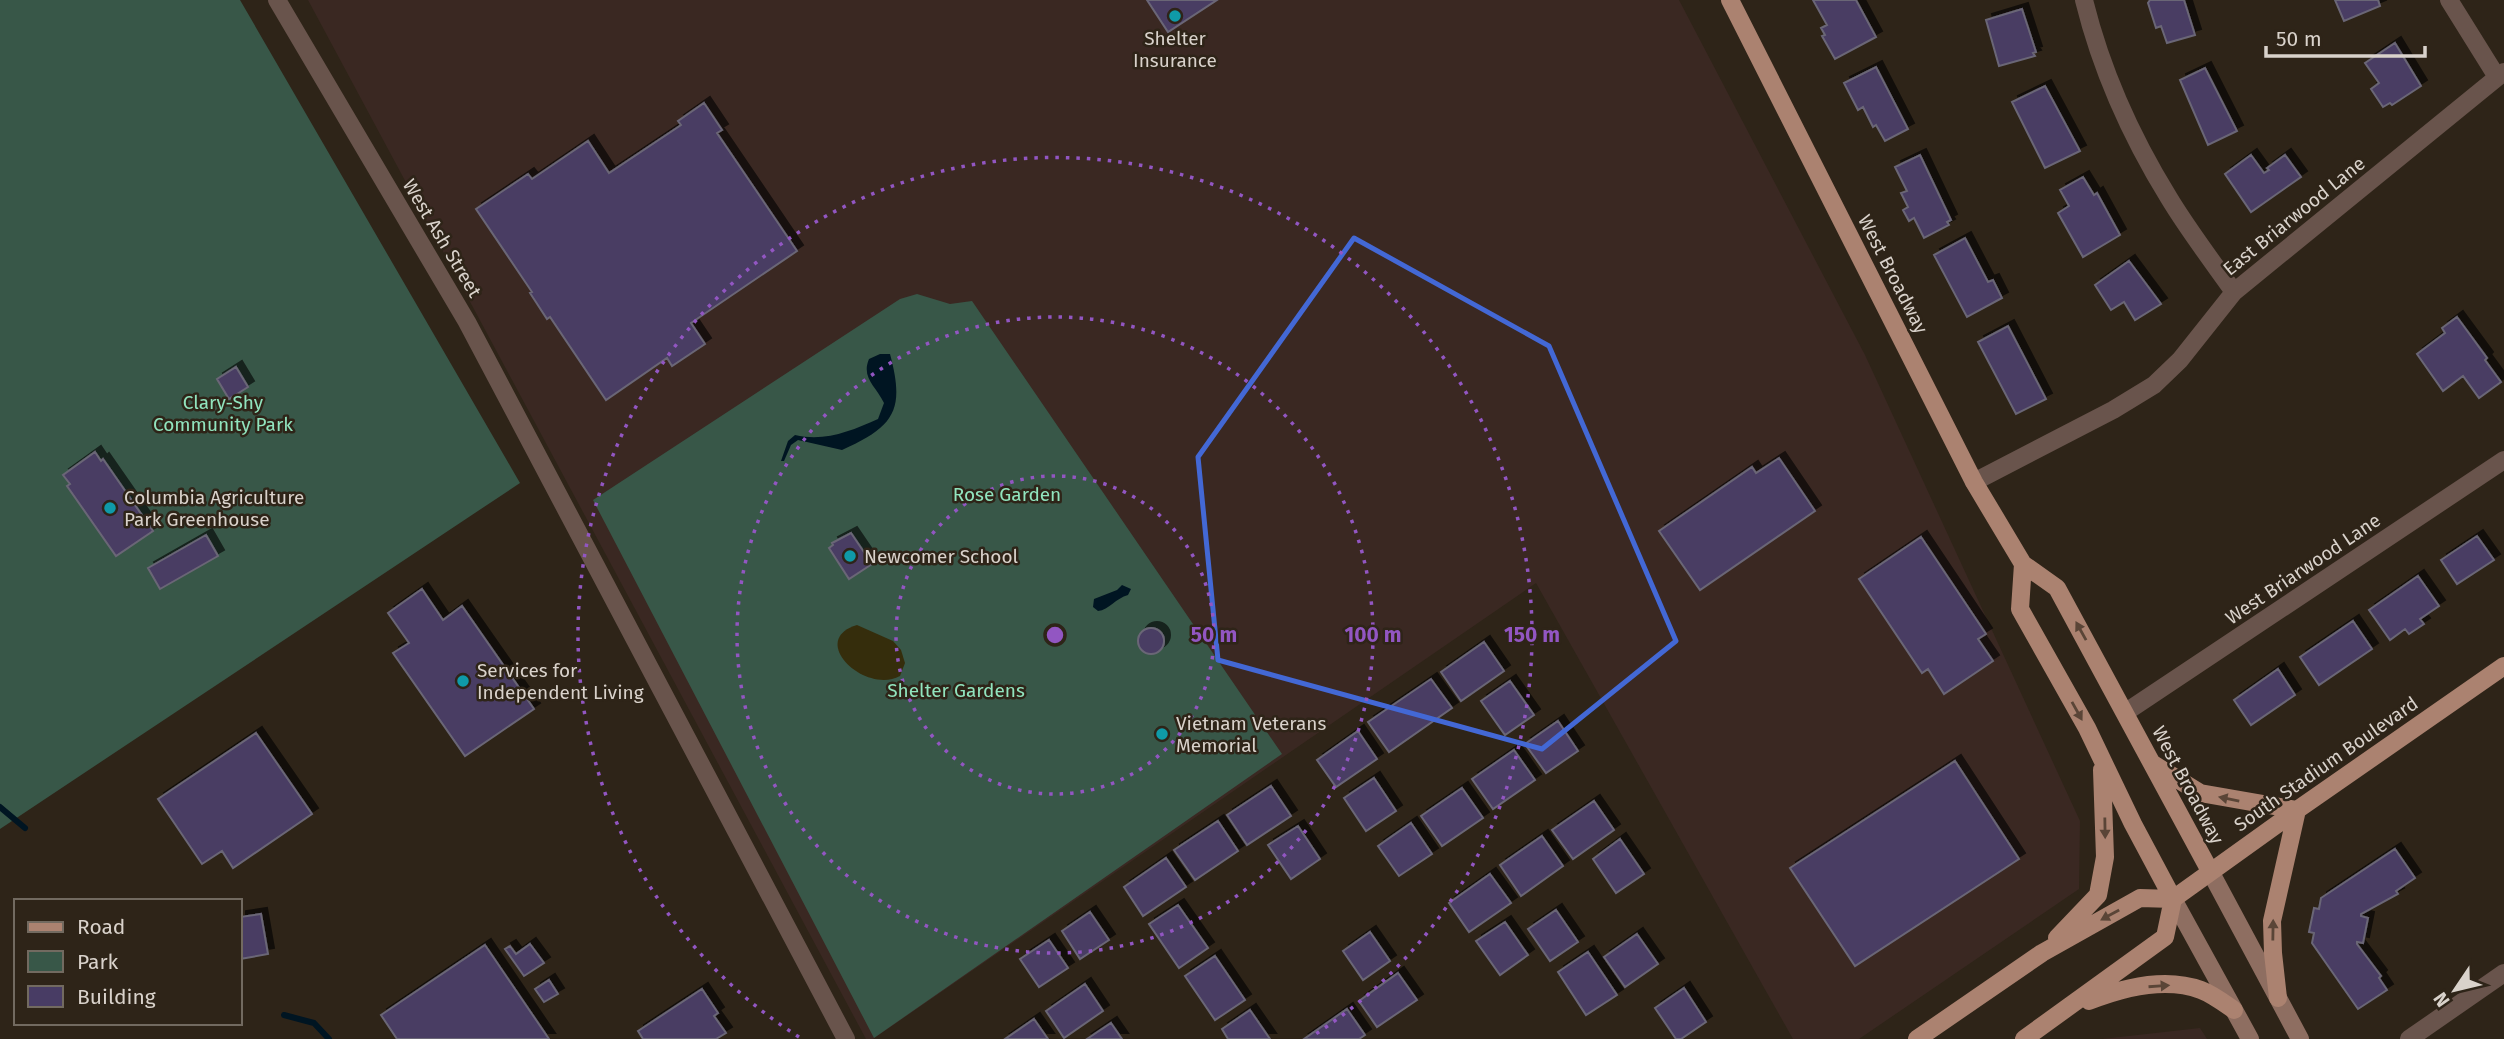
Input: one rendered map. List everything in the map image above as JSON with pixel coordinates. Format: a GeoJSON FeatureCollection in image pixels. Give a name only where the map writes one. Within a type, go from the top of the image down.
{"type":"FeatureCollection","features":[{"type":"Feature","properties":{"kind":"main road","name":"West Broadway"},"geometry":{"type":"LineString","coordinates":[[1730,0],[1974,482],[2023,564],[2057,588],[2300,1039]]}},
{"type":"Feature","properties":{"kind":"main road"},"geometry":{"type":"LineString","coordinates":[[2023,564],[2020,608],[2250,1039]]}},
{"type":"Feature","properties":{"kind":"main road","name":"South Stadium Boulevard"},"geometry":{"type":"LineString","coordinates":[[2173,899],[2504,666]]}},
{"type":"Feature","properties":{"kind":"main road"},"geometry":{"type":"LineString","coordinates":[[2042,953],[2098,895],[2105,857],[2102,760]]}},
{"type":"Feature","properties":{"kind":"main road"},"geometry":{"type":"LineString","coordinates":[[2153,764],[2200,793],[2297,810],[2272,921],[2278,998]]}},
{"type":"Feature","properties":{"kind":"main road"},"geometry":{"type":"LineString","coordinates":[[1917,1039],[2042,953],[2140,898],[2173,899]]}},
{"type":"Feature","properties":{"kind":"main road"},"geometry":{"type":"LineString","coordinates":[[2024,1039],[2165,937],[2173,899]]}},
{"type":"Feature","properties":{"kind":"main road"},"geometry":{"type":"LineString","coordinates":[[2069,1008],[2111,992],[2173,985],[2202,990],[2234,1010]]}},
{"type":"Feature","properties":{"kind":"street","name":"West Ash Street"},"geometry":{"type":"LineString","coordinates":[[277,0],[467,322],[842,1037]]}},
{"type":"Feature","properties":{"kind":"street"},"geometry":{"type":"LineString","coordinates":[[2084,0],[2089,21],[2124,115],[2169,198],[2234,292]]}},
{"type":"Feature","properties":{"kind":"street"},"geometry":{"type":"LineString","coordinates":[[2449,0],[2500,74]]}},
{"type":"Feature","properties":{"kind":"street","name":"East Briarwood Lane"},"geometry":{"type":"LineString","coordinates":[[1974,482],[2113,410],[2154,385],[2180,360],[2234,292],[2500,74]]}},
{"type":"Feature","properties":{"kind":"street","name":"West Briarwood Lane"},"geometry":{"type":"LineString","coordinates":[[2126,712],[2504,460]]}},
{"type":"Feature","properties":{"kind":"street"},"geometry":{"type":"LineString","coordinates":[[2409,1039],[2504,973]]}},
{"type":"Feature","properties":{"kind":"highlighted area"},"geometry":{"type":"Polygon","coordinates":[[[1354,238],[1549,346],[1676,641],[1542,749],[1218,660],[1198,457],[1354,238]]]}},
{"type":"Feature","properties":{"kind":"shaded area","name":"Shelter Insurance"},"geometry":{"type":"Polygon","coordinates":[[[308,0],[1679,0],[1865,355],[2080,821],[2079,889],[1859,1039],[1793,1039],[1536,583],[873,1039],[866,1039],[308,0]]]}},
{"type":"Feature","properties":{"kind":"shaded area"},"geometry":{"type":"Polygon","coordinates":[[[2200,1028],[2207,1039],[2102,1039],[2200,1028]]]}},
{"type":"Feature","properties":{"kind":"green space","name":"Clary-Shy Community Park"},"geometry":{"type":"Polygon","coordinates":[[[0,0],[240,0],[520,483],[0,829],[0,0]]]}},
{"type":"Feature","properties":{"kind":"green space","name":"Shelter Gardens"},"geometry":{"type":"Polygon","coordinates":[[[917,294],[950,304],[972,301],[1282,754],[874,1038],[593,500],[900,299],[917,294]]]}},
{"type":"Feature","properties":{"kind":"sand"},"geometry":{"type":"Polygon","coordinates":[[[857,625],[893,641],[901,650],[905,663],[900,676],[886,680],[871,678],[847,663],[839,653],[838,642],[843,632],[857,625]]]}},
{"type":"Feature","properties":{"kind":"water"},"geometry":{"type":"Polygon","coordinates":[[[880,354],[890,354],[896,389],[892,414],[884,424],[874,433],[842,450],[798,440],[791,445],[784,461],[781,461],[788,441],[795,435],[827,436],[878,419],[884,403],[870,382],[867,366],[869,359],[880,354]]]}},
{"type":"Feature","properties":{"kind":"water"},"geometry":{"type":"Polygon","coordinates":[[[1122,585],[1131,589],[1128,595],[1102,610],[1098,611],[1093,607],[1094,599],[1117,590],[1122,585]]]}},
{"type":"Feature","properties":{"kind":"building","name":"Shelter Insurance"},"geometry":{"type":"Polygon","coordinates":[[[1147,0],[1217,0],[1168,32],[1147,0]]]}},
{"type":"Feature","properties":{"kind":"building"},"geometry":{"type":"Polygon","coordinates":[[[1813,0],[1856,0],[1876,37],[1835,59],[1822,36],[1825,35],[1821,28],[1827,25],[1813,0]]]}},
{"type":"Feature","properties":{"kind":"building"},"geometry":{"type":"Polygon","coordinates":[[[2150,0],[2184,0],[2195,35],[2167,43],[2161,26],[2156,28],[2148,3],[2150,0]]]}},
{"type":"Feature","properties":{"kind":"building"},"geometry":{"type":"Polygon","coordinates":[[[2335,0],[2378,0],[2380,6],[2344,21],[2335,0]]]}},
{"type":"Feature","properties":{"kind":"building"},"geometry":{"type":"Polygon","coordinates":[[[2022,9],[2035,56],[1999,66],[1986,20],[2022,9]]]}},
{"type":"Feature","properties":{"kind":"building"},"geometry":{"type":"Polygon","coordinates":[[[2395,43],[2421,86],[2392,105],[2390,103],[2383,107],[2371,89],[2379,83],[2365,63],[2395,43]]]}},
{"type":"Feature","properties":{"kind":"building"},"geometry":{"type":"Polygon","coordinates":[[[1876,67],[1908,129],[1885,141],[1876,125],[1873,127],[1863,107],[1858,110],[1844,83],[1876,67]]]}},
{"type":"Feature","properties":{"kind":"building"},"geometry":{"type":"Polygon","coordinates":[[[2205,68],[2237,131],[2208,145],[2180,80],[2205,68]]]}},
{"type":"Feature","properties":{"kind":"building"},"geometry":{"type":"Polygon","coordinates":[[[2045,86],[2080,151],[2045,168],[2012,102],[2045,86]]]}},
{"type":"Feature","properties":{"kind":"building"},"geometry":{"type":"Polygon","coordinates":[[[704,103],[722,130],[717,133],[797,251],[691,323],[705,344],[672,366],[667,358],[606,400],[550,317],[547,319],[476,209],[528,174],[532,179],[588,141],[609,173],[681,125],[678,121],[704,103]]]}},
{"type":"Feature","properties":{"kind":"building"},"geometry":{"type":"Polygon","coordinates":[[[1920,155],[1951,220],[1947,222],[1949,225],[1924,238],[1914,218],[1909,221],[1903,210],[1908,207],[1901,193],[1907,191],[1895,167],[1920,155]]]}},
{"type":"Feature","properties":{"kind":"building"},"geometry":{"type":"Polygon","coordinates":[[[2251,155],[2264,173],[2285,155],[2301,177],[2251,212],[2225,174],[2251,155]]]}},
{"type":"Feature","properties":{"kind":"building"},"geometry":{"type":"Polygon","coordinates":[[[2083,177],[2094,195],[2097,193],[2120,235],[2083,257],[2058,213],[2069,206],[2060,190],[2083,177]]]}},
{"type":"Feature","properties":{"kind":"building"},"geometry":{"type":"Polygon","coordinates":[[[1965,238],[1988,282],[1993,280],[2002,298],[1967,317],[1934,255],[1965,238]]]}},
{"type":"Feature","properties":{"kind":"building"},"geometry":{"type":"Polygon","coordinates":[[[2129,261],[2161,304],[2135,320],[2124,302],[2111,310],[2095,285],[2129,261]]]}},
{"type":"Feature","properties":{"kind":"building"},"geometry":{"type":"Polygon","coordinates":[[[2457,317],[2501,382],[2479,398],[2463,376],[2443,391],[2417,354],[2445,333],[2442,328],[2457,317]]]}},
{"type":"Feature","properties":{"kind":"building"},"geometry":{"type":"Polygon","coordinates":[[[2008,326],[2046,399],[2016,414],[1978,342],[2008,326]]]}},
{"type":"Feature","properties":{"kind":"building"},"geometry":{"type":"Polygon","coordinates":[[[236,367],[248,387],[229,399],[217,379],[236,367]]]}},
{"type":"Feature","properties":{"kind":"building","name":"Columbia Agriculture Park Greenhouse"},"geometry":{"type":"Polygon","coordinates":[[[95,452],[101,461],[103,459],[153,531],[116,556],[67,486],[70,484],[63,475],[95,452]]]}},
{"type":"Feature","properties":{"kind":"building"},"geometry":{"type":"Polygon","coordinates":[[[1779,458],[1815,511],[1700,590],[1659,531],[1752,467],[1756,473],[1779,458]]]}},
{"type":"Feature","properties":{"kind":"building","name":"Newcomer School"},"geometry":{"type":"Polygon","coordinates":[[[851,533],[872,564],[849,579],[829,548],[832,543],[851,533]]]}},
{"type":"Feature","properties":{"kind":"building"},"geometry":{"type":"Polygon","coordinates":[[[206,535],[218,556],[160,589],[148,568],[206,535]]]}},
{"type":"Feature","properties":{"kind":"building"},"geometry":{"type":"Polygon","coordinates":[[[2477,536],[2494,560],[2457,584],[2441,560],[2477,536]]]}},
{"type":"Feature","properties":{"kind":"building"},"geometry":{"type":"Polygon","coordinates":[[[1921,537],[1986,634],[1978,639],[1993,661],[1944,694],[1928,669],[1922,673],[1859,579],[1921,537]]]}},
{"type":"Feature","properties":{"kind":"building"},"geometry":{"type":"Polygon","coordinates":[[[2418,576],[2439,606],[2420,619],[2424,624],[2409,634],[2405,629],[2390,640],[2369,610],[2418,576]]]}},
{"type":"Feature","properties":{"kind":"building","name":"Services for Independent Living"},"geometry":{"type":"Polygon","coordinates":[[[422,589],[443,620],[462,606],[534,709],[465,756],[393,653],[409,643],[388,613],[422,589]]]}},
{"type":"Feature","properties":{"kind":"building"},"geometry":{"type":"Polygon","coordinates":[[[2353,621],[2372,649],[2319,685],[2300,657],[2353,621]]]}},
{"type":"Feature","properties":{"kind":"building"},"geometry":{"type":"Polygon","coordinates":[[[1151,628],[1160,632],[1164,641],[1160,650],[1151,654],[1142,650],[1138,641],[1142,632],[1151,628]]]}},
{"type":"Feature","properties":{"kind":"building"},"geometry":{"type":"Polygon","coordinates":[[[1484,642],[1504,671],[1461,701],[1441,672],[1484,642]]]}},
{"type":"Feature","properties":{"kind":"building"},"geometry":{"type":"Polygon","coordinates":[[[2278,669],[2295,695],[2251,725],[2234,700],[2278,669]]]}},
{"type":"Feature","properties":{"kind":"building"},"geometry":{"type":"Polygon","coordinates":[[[1431,679],[1452,708],[1389,752],[1368,722],[1431,679]]]}},
{"type":"Feature","properties":{"kind":"building"},"geometry":{"type":"Polygon","coordinates":[[[1510,681],[1534,715],[1505,735],[1481,701],[1510,681]]]}},
{"type":"Feature","properties":{"kind":"building"},"geometry":{"type":"Polygon","coordinates":[[[1558,721],[1578,751],[1546,773],[1525,744],[1558,721]]]}},
{"type":"Feature","properties":{"kind":"building"},"geometry":{"type":"Polygon","coordinates":[[[1358,731],[1377,759],[1336,787],[1317,760],[1358,731]]]}},
{"type":"Feature","properties":{"kind":"building"},"geometry":{"type":"Polygon","coordinates":[[[256,733],[312,814],[233,868],[222,851],[202,864],[158,799],[256,733]]]}},
{"type":"Feature","properties":{"kind":"building"},"geometry":{"type":"Polygon","coordinates":[[[1514,750],[1535,780],[1493,809],[1472,779],[1514,750]]]}},
{"type":"Feature","properties":{"kind":"building"},"geometry":{"type":"Polygon","coordinates":[[[1955,761],[2019,859],[1855,966],[1790,868],[1955,761]]]}},
{"type":"Feature","properties":{"kind":"building"},"geometry":{"type":"Polygon","coordinates":[[[1374,778],[1396,811],[1366,831],[1344,798],[1374,778]]]}},
{"type":"Feature","properties":{"kind":"building"},"geometry":{"type":"Polygon","coordinates":[[[1271,786],[1291,816],[1247,845],[1227,815],[1271,786]]]}},
{"type":"Feature","properties":{"kind":"building"},"geometry":{"type":"Polygon","coordinates":[[[1462,788],[1483,818],[1442,846],[1421,816],[1462,788]]]}},
{"type":"Feature","properties":{"kind":"building"},"geometry":{"type":"Polygon","coordinates":[[[1594,801],[1614,830],[1573,859],[1552,830],[1594,801]]]}},
{"type":"Feature","properties":{"kind":"building"},"geometry":{"type":"Polygon","coordinates":[[[1218,821],[1238,851],[1195,880],[1174,850],[1218,821]]]}},
{"type":"Feature","properties":{"kind":"building"},"geometry":{"type":"Polygon","coordinates":[[[1411,823],[1432,854],[1399,876],[1378,846],[1411,823]]]}},
{"type":"Feature","properties":{"kind":"building"},"geometry":{"type":"Polygon","coordinates":[[[1298,826],[1320,859],[1291,879],[1268,845],[1298,826]]]}},
{"type":"Feature","properties":{"kind":"building"},"geometry":{"type":"Polygon","coordinates":[[[1542,836],[1563,866],[1521,896],[1500,865],[1542,836]]]}},
{"type":"Feature","properties":{"kind":"building"},"geometry":{"type":"Polygon","coordinates":[[[1620,839],[1644,874],[1616,893],[1593,859],[1620,839]]]}},
{"type":"Feature","properties":{"kind":"building"},"geometry":{"type":"Polygon","coordinates":[[[2395,849],[2415,878],[2396,891],[2398,894],[2361,914],[2368,918],[2363,943],[2357,944],[2381,976],[2379,978],[2387,990],[2358,1009],[2312,943],[2314,933],[2309,932],[2314,908],[2319,909],[2321,898],[2395,849]]]}},
{"type":"Feature","properties":{"kind":"building"},"geometry":{"type":"Polygon","coordinates":[[[1166,858],[1186,887],[1143,916],[1124,887],[1166,858]]]}},
{"type":"Feature","properties":{"kind":"building"},"geometry":{"type":"Polygon","coordinates":[[[1490,874],[1511,903],[1469,932],[1449,903],[1490,874]]]}},
{"type":"Feature","properties":{"kind":"building"},"geometry":{"type":"Polygon","coordinates":[[[1178,905],[1208,948],[1179,968],[1149,924],[1178,905]]]}},
{"type":"Feature","properties":{"kind":"building"},"geometry":{"type":"Polygon","coordinates":[[[1556,910],[1578,942],[1550,961],[1528,929],[1556,910]]]}},
{"type":"Feature","properties":{"kind":"building"},"geometry":{"type":"Polygon","coordinates":[[[1090,912],[1109,940],[1080,959],[1062,931],[1090,912]]]}},
{"type":"Feature","properties":{"kind":"building"},"geometry":{"type":"Polygon","coordinates":[[[261,914],[268,954],[242,959],[242,917],[261,914]]]}},
{"type":"Feature","properties":{"kind":"building"},"geometry":{"type":"Polygon","coordinates":[[[1505,922],[1528,955],[1500,975],[1476,941],[1505,922]]]}},
{"type":"Feature","properties":{"kind":"building"},"geometry":{"type":"Polygon","coordinates":[[[1370,932],[1390,961],[1363,980],[1343,951],[1370,932]]]}},
{"type":"Feature","properties":{"kind":"building"},"geometry":{"type":"Polygon","coordinates":[[[1637,934],[1658,964],[1625,987],[1604,957],[1637,934]]]}},
{"type":"Feature","properties":{"kind":"building"},"geometry":{"type":"Polygon","coordinates":[[[1049,940],[1068,968],[1039,987],[1020,959],[1049,940]]]}},
{"type":"Feature","properties":{"kind":"building"},"geometry":{"type":"Polygon","coordinates":[[[530,944],[544,963],[524,976],[505,949],[510,946],[516,954],[530,944]]]}},
{"type":"Feature","properties":{"kind":"building"},"geometry":{"type":"Polygon","coordinates":[[[485,945],[549,1039],[397,1039],[381,1015],[485,945]]]}},
{"type":"Feature","properties":{"kind":"building"},"geometry":{"type":"Polygon","coordinates":[[[1588,952],[1617,995],[1586,1015],[1558,972],[1588,952]]]}},
{"type":"Feature","properties":{"kind":"building"},"geometry":{"type":"Polygon","coordinates":[[[1215,956],[1245,1000],[1215,1020],[1185,976],[1215,956]]]}},
{"type":"Feature","properties":{"kind":"building"},"geometry":{"type":"Polygon","coordinates":[[[1398,973],[1417,1000],[1377,1027],[1359,1001],[1398,973]]]}},
{"type":"Feature","properties":{"kind":"building"},"geometry":{"type":"Polygon","coordinates":[[[549,980],[558,994],[544,1002],[535,989],[549,980]]]}},
{"type":"Feature","properties":{"kind":"building"},"geometry":{"type":"Polygon","coordinates":[[[1085,984],[1103,1011],[1064,1038],[1046,1011],[1085,984]]]}},
{"type":"Feature","properties":{"kind":"building"},"geometry":{"type":"Polygon","coordinates":[[[1684,988],[1706,1022],[1681,1039],[1676,1039],[1655,1008],[1684,988]]]}},
{"type":"Feature","properties":{"kind":"building"},"geometry":{"type":"Polygon","coordinates":[[[702,989],[718,1013],[714,1016],[726,1033],[716,1039],[643,1039],[638,1031],[702,989]]]}},
{"type":"Feature","properties":{"kind":"building"},"geometry":{"type":"Polygon","coordinates":[[[1347,1009],[1365,1035],[1359,1039],[1304,1039],[1347,1009]]]}},
{"type":"Feature","properties":{"kind":"building"},"geometry":{"type":"Polygon","coordinates":[[[1250,1010],[1270,1039],[1228,1039],[1222,1029],[1250,1010]]]}},
{"type":"Feature","properties":{"kind":"building"},"geometry":{"type":"Polygon","coordinates":[[[1034,1019],[1048,1039],[1005,1039],[1034,1019]]]}},
{"type":"Feature","properties":{"kind":"building"},"geometry":{"type":"Polygon","coordinates":[[[1111,1023],[1122,1039],[1087,1039],[1111,1023]]]}},
{"type":"Feature","properties":{"kind":"waterway"},"geometry":{"type":"LineString","coordinates":[[0,807],[25,828]]}},
{"type":"Feature","properties":{"kind":"waterway"},"geometry":{"type":"LineString","coordinates":[[284,1015],[314,1023],[329,1039]]}},
{"type":"Feature","properties":{"kind":"place","name":"Shelter Insurance"},"geometry":{"type":"Point","coordinates":[1175,16]}},
{"type":"Feature","properties":{"kind":"place","name":"Columbia Agriculture Park Greenhouse"},"geometry":{"type":"Point","coordinates":[110,508]}},
{"type":"Feature","properties":{"kind":"place","name":"Newcomer School"},"geometry":{"type":"Point","coordinates":[850,556]}},
{"type":"Feature","properties":{"kind":"place","name":"Services for Independent Living"},"geometry":{"type":"Point","coordinates":[463,681]}},
{"type":"Feature","properties":{"kind":"place","name":"Vietnam Veterans Memorial"},"geometry":{"type":"Point","coordinates":[1162,734]}},
{"type":"Feature","properties":{"kind":"park label","name":"Rose Garden"},"geometry":{"type":"Point","coordinates":[1007,494]}}]}
